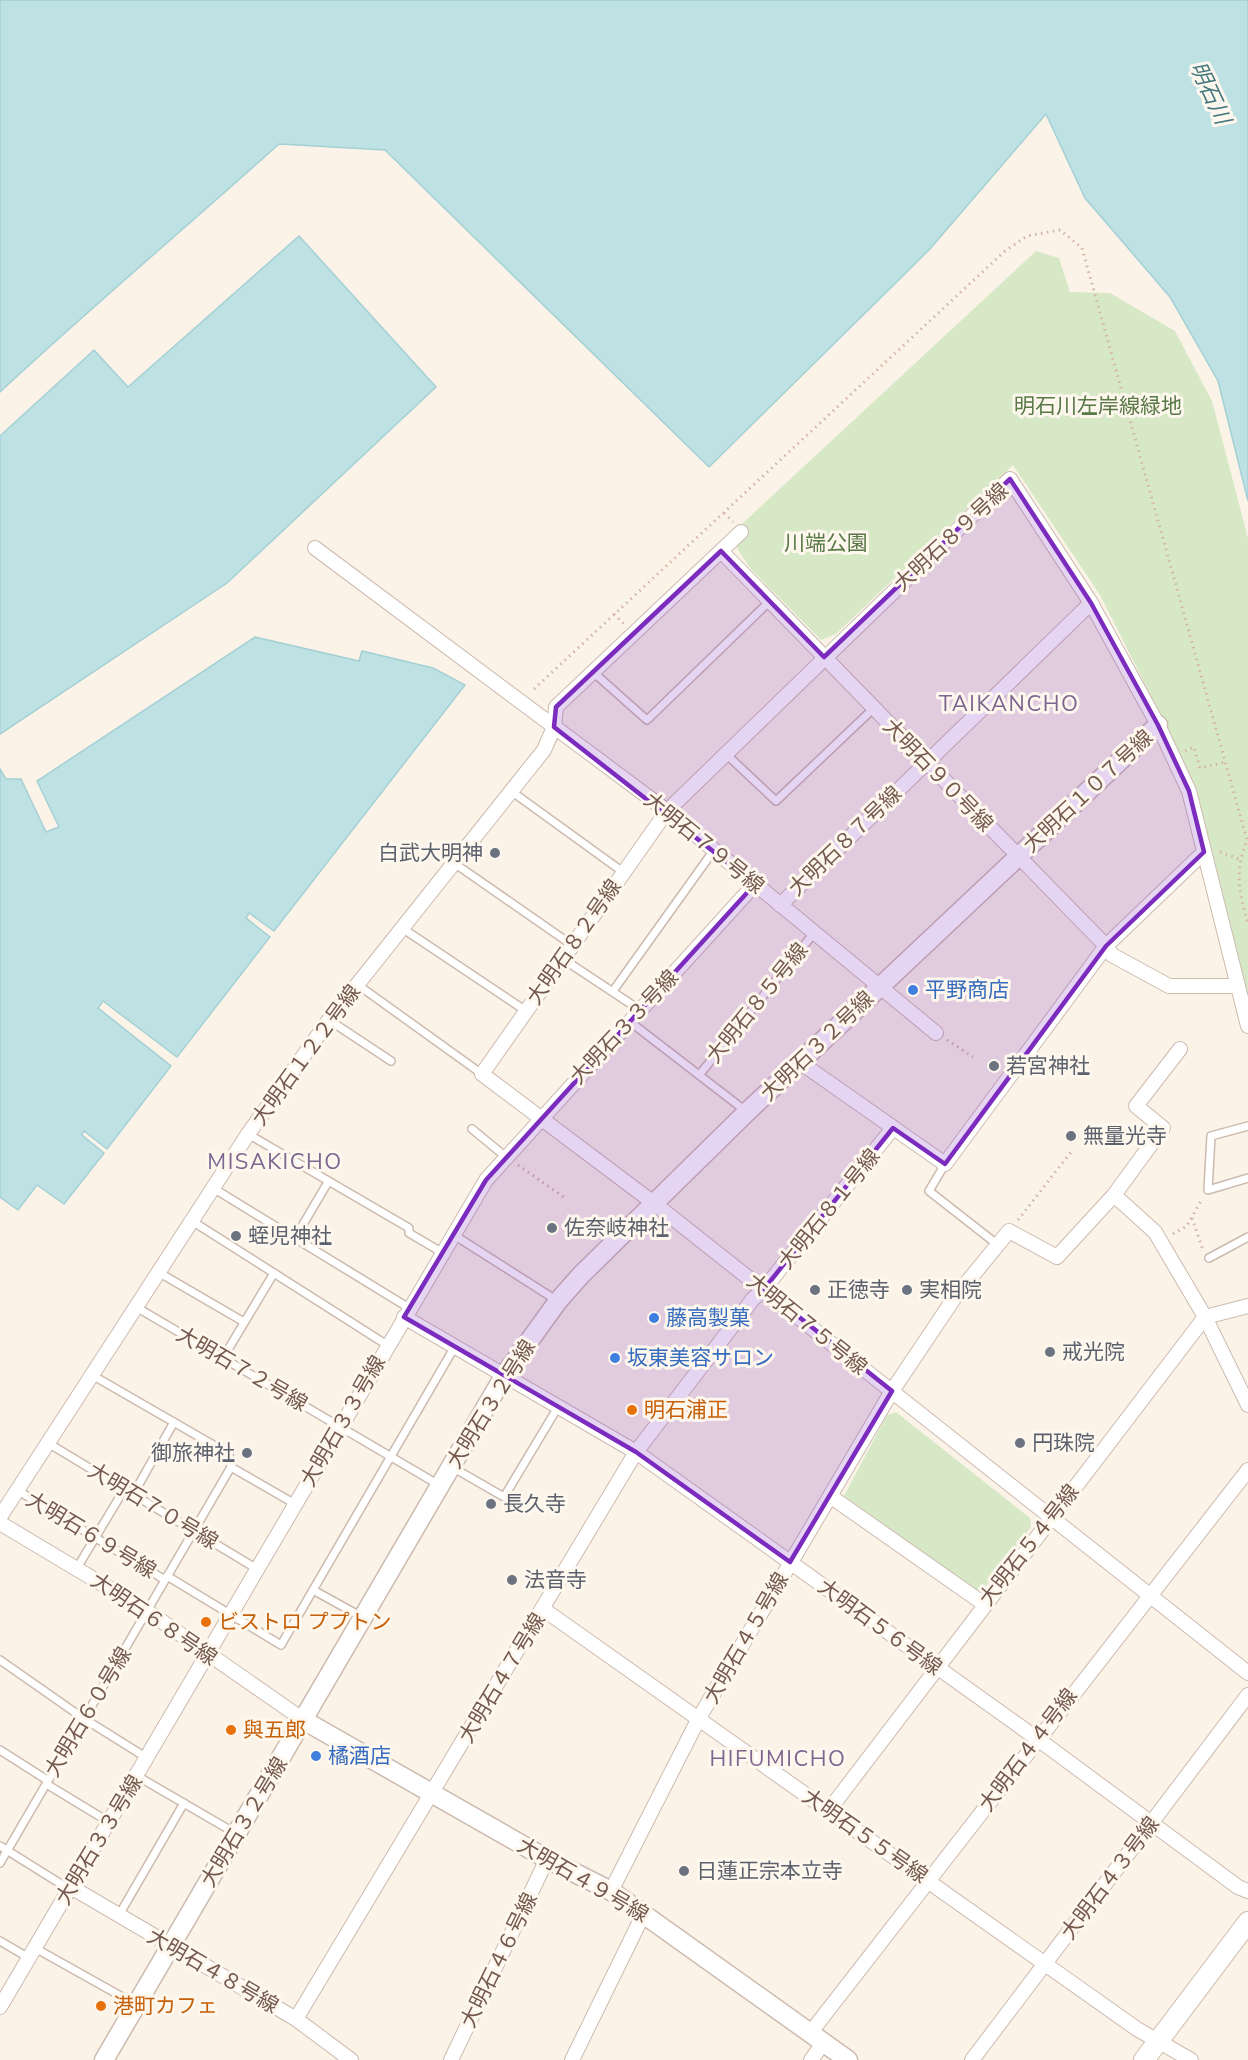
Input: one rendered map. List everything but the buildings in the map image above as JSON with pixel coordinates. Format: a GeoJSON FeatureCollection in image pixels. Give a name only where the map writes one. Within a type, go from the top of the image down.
{"type":"FeatureCollection","features":[{"type":"Feature","properties":{"kind":"main road"},"geometry":{"type":"LineString","coordinates":[[1144,2060],[1248,1922]]}},
{"type":"Feature","properties":{"kind":"street","name":"大明石８９号線"},"geometry":{"type":"LineString","coordinates":[[667,811],[1010,479],[1091,603],[1158,725],[1189,790],[1248,1026]]}},
{"type":"Feature","properties":{"kind":"street","name":"大明石１２２号線"},"geometry":{"type":"LineString","coordinates":[[0,1517],[248,1134],[329,1020],[544,750],[554,727],[556,707],[741,532]]}},
{"type":"Feature","properties":{"kind":"street","name":"大明石７９号線"},"geometry":{"type":"LineString","coordinates":[[315,548],[667,811],[936,1033]]}},
{"type":"Feature","properties":{"kind":"street","name":"大明石９０号線"},"geometry":{"type":"LineString","coordinates":[[721,550],[1106,946],[1112,955],[1169,986],[1238,986]]}},
{"type":"Feature","properties":{"kind":"street","name":"大明石８７号線"},"geometry":{"type":"LineString","coordinates":[[780,904],[1091,603]]}},
{"type":"Feature","properties":{"kind":"street","name":"大明石１０７号線"},"geometry":{"type":"LineString","coordinates":[[1018,856],[1158,725]]}},
{"type":"Feature","properties":{"kind":"street","name":"大明石８２号線"},"geometry":{"type":"LineString","coordinates":[[482,1074],[667,811]]}},
{"type":"Feature","properties":{"kind":"street"},"geometry":{"type":"LineString","coordinates":[[801,1063],[945,1164],[1106,946],[1204,852]]}},
{"type":"Feature","properties":{"kind":"street","name":"大明石３２号線"},"geometry":{"type":"LineString","coordinates":[[104,2060],[504,1376],[558,1301],[581,1275],[747,1112],[1018,856]]}},
{"type":"Feature","properties":{"kind":"street","name":"大明石３３号線"},"geometry":{"type":"LineString","coordinates":[[0,2007],[406,1312],[486,1180],[755,884]]}},
{"type":"Feature","properties":{"kind":"street"},"geometry":{"type":"LineString","coordinates":[[1009,1231],[1057,1257],[1114,1194],[1163,1128],[1136,1106],[1180,1049]]}},
{"type":"Feature","properties":{"kind":"street","name":"大明石７５号線"},"geometry":{"type":"LineString","coordinates":[[482,1074],[764,1289],[1052,1515],[1248,1673]]}},
{"type":"Feature","properties":{"kind":"street","name":"大明石８１号線"},"geometry":{"type":"LineString","coordinates":[[764,1289],[893,1128]]}},
{"type":"Feature","properties":{"kind":"street"},"geometry":{"type":"LineString","coordinates":[[1114,1194],[1155,1232],[1205,1317],[1248,1406]]}},
{"type":"Feature","properties":{"kind":"street","name":"大明石４５号線"},"geometry":{"type":"LineString","coordinates":[[611,1891],[699,1719],[892,1391],[955,1297],[1009,1231]]}},
{"type":"Feature","properties":{"kind":"street","name":"大明石４７号線"},"geometry":{"type":"LineString","coordinates":[[296,2019],[636,1452],[753,1299],[764,1289]]}},
{"type":"Feature","properties":{"kind":"street"},"geometry":{"type":"LineString","coordinates":[[1205,1317],[1248,1306]]}},
{"type":"Feature","properties":{"kind":"street","name":"大明石５６号線"},"geometry":{"type":"LineString","coordinates":[[406,1312],[454,1348],[636,1452],[1039,1740],[1238,1887],[1248,1891]]}},
{"type":"Feature","properties":{"kind":"street","name":"大明石５４号線"},"geometry":{"type":"LineString","coordinates":[[829,1810],[1205,1317]]}},
{"type":"Feature","properties":{"kind":"street","name":"大明石４４号線"},"geometry":{"type":"LineString","coordinates":[[811,2060],[817,2037],[927,1880],[1039,1740],[1248,1470]]}},
{"type":"Feature","properties":{"kind":"street"},"geometry":{"type":"LineString","coordinates":[[830,1496],[984,1604]]}},
{"type":"Feature","properties":{"kind":"street","name":"大明石６８号線"},"geometry":{"type":"LineString","coordinates":[[0,1523],[147,1611],[304,1721]]}},
{"type":"Feature","properties":{"kind":"street","name":"大明石５５号線"},"geometry":{"type":"LineString","coordinates":[[543,1609],[1137,2029],[1191,2060]]}},
{"type":"Feature","properties":{"kind":"street","name":"大明石４３号線"},"geometry":{"type":"LineString","coordinates":[[972,2060],[1248,1695]]}},
{"type":"Feature","properties":{"kind":"street","name":"大明石４９号線"},"geometry":{"type":"LineString","coordinates":[[304,1721],[547,1859],[611,1891],[848,2060]]}},
{"type":"Feature","properties":{"kind":"street","name":"大明石４６号線"},"geometry":{"type":"LineString","coordinates":[[451,2060],[547,1859]]}},
{"type":"Feature","properties":{"kind":"street","name":"大明石４８号線"},"geometry":{"type":"LineString","coordinates":[[71,1887],[296,2019],[351,2060]]}},
{"type":"Feature","properties":{"kind":"street"},"geometry":{"type":"LineString","coordinates":[[572,2060],[644,1913]]}},
{"type":"Feature","properties":{"kind":"lane"},"geometry":{"type":"LineString","coordinates":[[593,672],[647,720],[770,601]]}},
{"type":"Feature","properties":{"kind":"lane"},"geometry":{"type":"LineString","coordinates":[[725,753],[776,801],[874,708]]}},
{"type":"Feature","properties":{"kind":"lane"},"geometry":{"type":"LineString","coordinates":[[511,791],[624,872]]}},
{"type":"Feature","properties":{"kind":"lane"},"geometry":{"type":"LineString","coordinates":[[613,991],[714,850]]}},
{"type":"Feature","properties":{"kind":"lane"},"geometry":{"type":"LineString","coordinates":[[454,863],[572,945]]}},
{"type":"Feature","properties":{"kind":"lane"},"geometry":{"type":"LineString","coordinates":[[402,928],[526,1011]]}},
{"type":"Feature","properties":{"kind":"lane","name":"大明石８５号線"},"geometry":{"type":"LineString","coordinates":[[700,1074],[814,933]]}},
{"type":"Feature","properties":{"kind":"lane"},"geometry":{"type":"LineString","coordinates":[[563,959],[640,1010]]}},
{"type":"Feature","properties":{"kind":"lane","name":"大明石７５号線"},"geometry":{"type":"LineString","coordinates":[[357,985],[482,1074]]}},
{"type":"Feature","properties":{"kind":"lane"},"geometry":{"type":"LineString","coordinates":[[329,1020],[391,1061]]}},
{"type":"Feature","properties":{"kind":"lane"},"geometry":{"type":"LineString","coordinates":[[629,1021],[747,1112]]}},
{"type":"Feature","properties":{"kind":"lane"},"geometry":{"type":"LineString","coordinates":[[1248,1126],[1211,1137],[1208,1190],[1248,1178]]}},
{"type":"Feature","properties":{"kind":"lane"},"geometry":{"type":"LineString","coordinates":[[472,1129],[506,1157]]}},
{"type":"Feature","properties":{"kind":"lane"},"geometry":{"type":"LineString","coordinates":[[248,1134],[409,1228],[409,1233],[443,1252]]}},
{"type":"Feature","properties":{"kind":"lane"},"geometry":{"type":"LineString","coordinates":[[945,1164],[929,1191],[998,1245]]}},
{"type":"Feature","properties":{"kind":"lane"},"geometry":{"type":"LineString","coordinates":[[295,1238],[328,1182]]}},
{"type":"Feature","properties":{"kind":"lane"},"geometry":{"type":"LineString","coordinates":[[213,1188],[295,1238],[406,1312]]}},
{"type":"Feature","properties":{"kind":"lane"},"geometry":{"type":"LineString","coordinates":[[191,1221],[387,1345]]}},
{"type":"Feature","properties":{"kind":"lane"},"geometry":{"type":"LineString","coordinates":[[454,1235],[558,1301]]}},
{"type":"Feature","properties":{"kind":"lane"},"geometry":{"type":"LineString","coordinates":[[1208,1258],[1248,1237]]}},
{"type":"Feature","properties":{"kind":"lane"},"geometry":{"type":"LineString","coordinates":[[158,1272],[244,1323]]}},
{"type":"Feature","properties":{"kind":"lane"},"geometry":{"type":"LineString","coordinates":[[223,1358],[274,1273]]}},
{"type":"Feature","properties":{"kind":"lane","name":"大明石７２号線"},"geometry":{"type":"LineString","coordinates":[[136,1307],[441,1486]]}},
{"type":"Feature","properties":{"kind":"lane"},"geometry":{"type":"LineString","coordinates":[[364,1618],[313,1590],[454,1348]]}},
{"type":"Feature","properties":{"kind":"lane"},"geometry":{"type":"LineString","coordinates":[[92,1375],[229,1454],[231,1467],[295,1504]]}},
{"type":"Feature","properties":{"kind":"lane"},"geometry":{"type":"LineString","coordinates":[[452,1467],[504,1497],[558,1407]]}},
{"type":"Feature","properties":{"kind":"lane"},"geometry":{"type":"LineString","coordinates":[[134,1493],[174,1422]]}},
{"type":"Feature","properties":{"kind":"lane","name":"大明石７０号線"},"geometry":{"type":"LineString","coordinates":[[48,1443],[257,1569]]}},
{"type":"Feature","properties":{"kind":"lane","name":"大明石６０号線"},"geometry":{"type":"LineString","coordinates":[[0,1863],[231,1467]]}},
{"type":"Feature","properties":{"kind":"lane"},"geometry":{"type":"LineString","coordinates":[[77,1568],[125,1488]]}},
{"type":"Feature","properties":{"kind":"lane","name":"大明石６９号線"},"geometry":{"type":"LineString","coordinates":[[17,1490],[281,1645],[313,1590]]}},
{"type":"Feature","properties":{"kind":"lane"},"geometry":{"type":"LineString","coordinates":[[0,1660],[83,1718],[147,1758]]}},
{"type":"Feature","properties":{"kind":"lane"},"geometry":{"type":"LineString","coordinates":[[0,1750],[47,1780],[48,1785],[110,1822]]}},
{"type":"Feature","properties":{"kind":"lane"},"geometry":{"type":"LineString","coordinates":[[137,1776],[237,1835]]}},
{"type":"Feature","properties":{"kind":"lane"},"geometry":{"type":"LineString","coordinates":[[119,1916],[184,1803]]}},
{"type":"Feature","properties":{"kind":"lane"},"geometry":{"type":"LineString","coordinates":[[0,1845],[61,1884],[71,1887]]}},
{"type":"Feature","properties":{"kind":"lane"},"geometry":{"type":"LineString","coordinates":[[0,1941],[32,1953],[135,2004]]}},
{"type":"Feature","properties":{"kind":"path"},"geometry":{"type":"LineString","coordinates":[[1194,747],[1200,768],[1225,762]]}},
{"type":"Feature","properties":{"kind":"path"},"geometry":{"type":"LineString","coordinates":[[1221,852],[1239,859]]}},
{"type":"Feature","properties":{"kind":"path"},"geometry":{"type":"LineString","coordinates":[[936,1033],[973,1057]]}},
{"type":"Feature","properties":{"kind":"path"},"geometry":{"type":"LineString","coordinates":[[1009,1231],[1071,1152]]}},
{"type":"Feature","properties":{"kind":"path"},"geometry":{"type":"LineString","coordinates":[[506,1157],[565,1198]]}},
{"type":"Feature","properties":{"kind":"path"},"geometry":{"type":"LineString","coordinates":[[1160,1241],[1187,1227],[1208,1190]]}},
{"type":"Feature","properties":{"kind":"path"},"geometry":{"type":"LineString","coordinates":[[1192,1218],[1208,1258]]}},
{"type":"Feature","properties":{"kind":"highlighted area"},"geometry":{"type":"Polygon","coordinates":[[[1010,479],[1091,603],[1158,725],[1189,791],[1204,852],[1106,946],[945,1164],[893,1128],[764,1289],[892,1391],[790,1562],[636,1452],[404,1317],[486,1180],[755,884],[554,727],[556,707],[721,551],[824,657],[1010,479]]]}},
{"type":"Feature","properties":{"kind":"green space","name":"明石川左岸線緑地"},"geometry":{"type":"Polygon","coordinates":[[[1036,251],[1059,258],[1070,292],[1110,293],[1175,331],[1212,401],[1248,538],[1248,997],[1212,850],[1163,720],[1100,595],[1013,465],[836,634],[821,640],[750,568],[729,536],[1036,251]]]}},
{"type":"Feature","properties":{"kind":"green space"},"geometry":{"type":"Polygon","coordinates":[[[896,1412],[1030,1518],[1031,1527],[983,1590],[976,1590],[844,1496],[887,1415],[896,1412]]]}},
{"type":"Feature","properties":{"kind":"water","name":"明石川"},"geometry":{"type":"Polygon","coordinates":[[[0,0],[1248,0],[1248,501],[1218,381],[1170,297],[1085,198],[1046,114],[929,250],[709,467],[385,150],[279,144],[0,392],[0,0]]]}},
{"type":"Feature","properties":{"kind":"water"},"geometry":{"type":"Polygon","coordinates":[[[299,236],[436,387],[227,583],[0,734],[0,436],[94,350],[128,387],[299,236]]]}},
{"type":"Feature","properties":{"kind":"water"},"geometry":{"type":"Polygon","coordinates":[[[255,637],[359,661],[362,651],[433,668],[465,685],[274,931],[249,913],[246,918],[270,937],[177,1057],[103,1001],[98,1008],[171,1066],[107,1149],[84,1131],[82,1135],[104,1153],[64,1204],[37,1185],[18,1210],[0,1197],[0,769],[6,779],[21,779],[46,832],[59,827],[37,781],[255,637]]]}},
{"type":"Feature","properties":{"kind":"place","name":"白武大明神"},"geometry":{"type":"Point","coordinates":[495,853]}},
{"type":"Feature","properties":{"kind":"place","name":"平野商店"},"geometry":{"type":"Point","coordinates":[913,990]}},
{"type":"Feature","properties":{"kind":"place","name":"若宮神社"},"geometry":{"type":"Point","coordinates":[994,1066]}},
{"type":"Feature","properties":{"kind":"place","name":"無量光寺"},"geometry":{"type":"Point","coordinates":[1071,1136]}},
{"type":"Feature","properties":{"kind":"place","name":"佐奈岐神社"},"geometry":{"type":"Point","coordinates":[552,1228]}},
{"type":"Feature","properties":{"kind":"place","name":"蛭児神社"},"geometry":{"type":"Point","coordinates":[236,1236]}},
{"type":"Feature","properties":{"kind":"place","name":"正徳寺"},"geometry":{"type":"Point","coordinates":[815,1290]}},
{"type":"Feature","properties":{"kind":"place","name":"実相院"},"geometry":{"type":"Point","coordinates":[907,1290]}},
{"type":"Feature","properties":{"kind":"place","name":"藤高製菓"},"geometry":{"type":"Point","coordinates":[654,1318]}},
{"type":"Feature","properties":{"kind":"place","name":"戒光院"},"geometry":{"type":"Point","coordinates":[1050,1352]}},
{"type":"Feature","properties":{"kind":"place","name":"坂東美容サロン"},"geometry":{"type":"Point","coordinates":[615,1358]}},
{"type":"Feature","properties":{"kind":"place","name":"明石浦正"},"geometry":{"type":"Point","coordinates":[632,1410]}},
{"type":"Feature","properties":{"kind":"place","name":"円珠院"},"geometry":{"type":"Point","coordinates":[1020,1443]}},
{"type":"Feature","properties":{"kind":"place","name":"御旅神社"},"geometry":{"type":"Point","coordinates":[247,1453]}},
{"type":"Feature","properties":{"kind":"place","name":"長久寺"},"geometry":{"type":"Point","coordinates":[491,1504]}},
{"type":"Feature","properties":{"kind":"place","name":"法音寺"},"geometry":{"type":"Point","coordinates":[512,1580]}},
{"type":"Feature","properties":{"kind":"place","name":"ビストロ ププトン"},"geometry":{"type":"Point","coordinates":[206,1622]}},
{"type":"Feature","properties":{"kind":"place","name":"與五郎"},"geometry":{"type":"Point","coordinates":[231,1730]}},
{"type":"Feature","properties":{"kind":"place","name":"橘酒店"},"geometry":{"type":"Point","coordinates":[316,1756]}},
{"type":"Feature","properties":{"kind":"place","name":"日蓮正宗本立寺"},"geometry":{"type":"Point","coordinates":[684,1871]}},
{"type":"Feature","properties":{"kind":"place","name":"港町カフェ"},"geometry":{"type":"Point","coordinates":[101,2006]}},
{"type":"Feature","properties":{"kind":"district","name":"TAIKANCHO"},"geometry":{"type":"Point","coordinates":[1009,704]}},
{"type":"Feature","properties":{"kind":"district","name":"MISAKICHO"},"geometry":{"type":"Point","coordinates":[275,1162]}},
{"type":"Feature","properties":{"kind":"district","name":"HIFUMICHO"},"geometry":{"type":"Point","coordinates":[778,1759]}},
{"type":"Feature","properties":{"kind":"park label","name":"川端公園"},"geometry":{"type":"Point","coordinates":[826,543]}}]}
